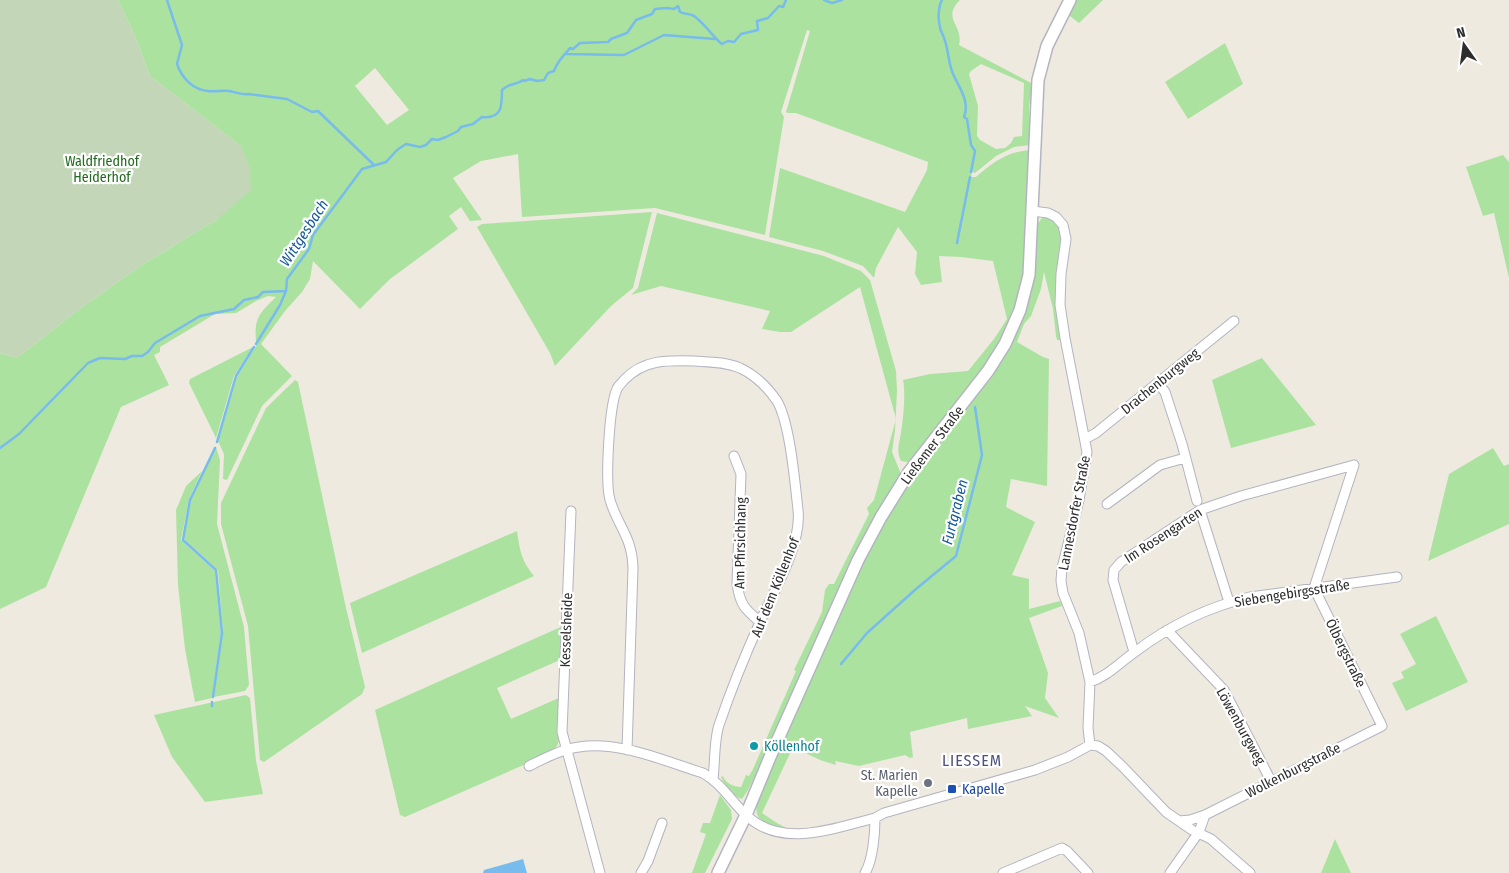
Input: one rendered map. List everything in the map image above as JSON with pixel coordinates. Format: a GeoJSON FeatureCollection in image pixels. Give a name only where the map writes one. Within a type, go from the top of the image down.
{"type":"FeatureCollection","features":[{"type":"Feature","properties":{"kind":"street","name":"Ließemer Straße"},"geometry":{"type":"LineString","coordinates":[[718,873],[746,815],[858,560],[881,517],[909,472],[988,371],[1005,344],[1020,310],[1029,275],[1038,80],[1047,46],[1070,0]]}},
{"type":"Feature","properties":{"kind":"street","name":"Lannesdorfer Straße"},"geometry":{"type":"LineString","coordinates":[[1032,211],[1048,213],[1056,217],[1063,225],[1066,239],[1061,274],[1060,305],[1087,452],[1079,500],[1062,568],[1061,581],[1063,593],[1079,633],[1090,682],[1088,728],[1090,745]]}},
{"type":"Feature","properties":{"kind":"street","name":"Drachenburgweg"},"geometry":{"type":"LineString","coordinates":[[1085,439],[1096,433],[1234,321]]}},
{"type":"Feature","properties":{"kind":"street","name":"Auf dem Köllenhof"},"geometry":{"type":"LineString","coordinates":[[627,750],[633,562],[631,544],[614,510],[608,488],[611,411],[617,389],[637,368],[651,363],[667,360],[720,363],[733,366],[750,373],[760,381],[776,400],[782,411],[794,478],[799,521],[793,547],[760,622],[718,728],[713,779]]}},
{"type":"Feature","properties":{"kind":"street"},"geometry":{"type":"LineString","coordinates":[[1158,383],[1165,392],[1198,506],[1229,602]]}},
{"type":"Feature","properties":{"kind":"street","name":"Am Pfirsichhang"},"geometry":{"type":"LineString","coordinates":[[734,456],[741,474],[737,584],[739,598],[745,610],[760,622]]}},
{"type":"Feature","properties":{"kind":"street"},"geometry":{"type":"LineString","coordinates":[[1107,504],[1160,465],[1185,458]]}},
{"type":"Feature","properties":{"kind":"street","name":"Im Rosengarten"},"geometry":{"type":"LineString","coordinates":[[1134,652],[1115,587],[1114,570],[1121,562],[1198,506],[1224,501],[1354,465],[1314,588]]}},
{"type":"Feature","properties":{"kind":"street","name":"Kesselsheide"},"geometry":{"type":"LineString","coordinates":[[571,511],[562,732],[600,873]]}},
{"type":"Feature","properties":{"kind":"street","name":"Siebengebirgsstraße"},"geometry":{"type":"LineString","coordinates":[[1090,682],[1112,672],[1134,652],[1167,630],[1229,602],[1250,597],[1397,577]]}},
{"type":"Feature","properties":{"kind":"street","name":"Ölbergstraße"},"geometry":{"type":"LineString","coordinates":[[1314,588],[1382,726]]}},
{"type":"Feature","properties":{"kind":"street","name":"Löwenburgweg"},"geometry":{"type":"LineString","coordinates":[[1167,630],[1224,690],[1271,781]]}},
{"type":"Feature","properties":{"kind":"street","name":"Wolkenburgstraße"},"geometry":{"type":"LineString","coordinates":[[1179,821],[1205,815],[1382,726]]}},
{"type":"Feature","properties":{"kind":"street"},"geometry":{"type":"LineString","coordinates":[[529,766],[566,749],[596,746],[627,750],[703,773],[713,779],[754,822],[769,830],[808,834],[875,818],[891,811],[1035,770],[1068,758],[1090,745],[1098,746],[1106,751],[1166,812],[1192,830],[1211,839],[1250,873]]}},
{"type":"Feature","properties":{"kind":"street"},"geometry":{"type":"LineString","coordinates":[[1170,873],[1199,832],[1205,815]]}},
{"type":"Feature","properties":{"kind":"street"},"geometry":{"type":"LineString","coordinates":[[865,873],[876,832],[875,818]]}},
{"type":"Feature","properties":{"kind":"street"},"geometry":{"type":"LineString","coordinates":[[641,873],[651,854],[662,823]]}},
{"type":"Feature","properties":{"kind":"street"},"geometry":{"type":"LineString","coordinates":[[1003,873],[1062,848],[1068,851],[1088,873]]}},
{"type":"Feature","properties":{"kind":"green space","name":"Waldfriedhof Heiderhof"},"geometry":{"type":"Polygon","coordinates":[[[0,0],[118,0],[135,36],[150,76],[241,146],[250,168],[251,190],[218,219],[142,265],[81,308],[17,358],[0,353],[0,0]]]}},
{"type":"Feature","properties":{"kind":"green space"},"geometry":{"type":"Polygon","coordinates":[[[118,0],[960,0],[953,12],[959,32],[959,45],[1033,84],[1029,106],[1030,145],[1014,147],[996,156],[975,173],[972,172],[971,177],[976,177],[1007,156],[1029,150],[1023,272],[1018,302],[999,344],[987,363],[913,460],[908,462],[901,461],[898,451],[904,406],[903,380],[930,374],[968,371],[994,339],[1007,319],[993,261],[939,256],[942,282],[921,285],[915,274],[917,252],[898,227],[876,268],[874,278],[863,266],[823,251],[769,237],[780,168],[905,212],[927,170],[928,162],[796,113],[786,112],[810,31],[807,30],[781,112],[784,117],[765,235],[655,208],[522,217],[518,154],[481,161],[453,178],[482,220],[470,221],[461,207],[449,216],[458,229],[390,279],[360,309],[313,261],[310,279],[302,292],[285,311],[261,344],[292,376],[262,406],[227,480],[223,479],[224,454],[218,441],[237,377],[258,343],[256,341],[256,326],[259,316],[276,297],[268,296],[236,313],[215,314],[160,347],[160,352],[154,355],[169,385],[121,407],[46,587],[0,609],[0,353],[17,358],[81,308],[142,265],[218,219],[241,146],[150,76],[135,36],[118,0]],[[981,64],[969,74],[978,106],[977,136],[980,140],[996,149],[1005,148],[1014,137],[1022,136],[1024,83],[981,64]],[[375,68],[355,86],[387,125],[409,110],[375,68]]]}},
{"type":"Feature","properties":{"kind":"green space"},"geometry":{"type":"Polygon","coordinates":[[[1073,0],[1103,0],[1079,23],[1066,13],[1073,0]]]}},
{"type":"Feature","properties":{"kind":"green space"},"geometry":{"type":"Polygon","coordinates":[[[1225,43],[1243,84],[1188,119],[1165,82],[1225,43]]]}},
{"type":"Feature","properties":{"kind":"green space"},"geometry":{"type":"Polygon","coordinates":[[[1503,155],[1509,162],[1509,278],[1494,213],[1483,216],[1466,167],[1503,155]]]}},
{"type":"Feature","properties":{"kind":"green space"},"geometry":{"type":"Polygon","coordinates":[[[652,212],[633,288],[611,306],[555,366],[550,353],[477,227],[482,224],[652,212]]]}},
{"type":"Feature","properties":{"kind":"green space"},"geometry":{"type":"Polygon","coordinates":[[[657,213],[824,256],[861,271],[870,280],[896,371],[896,418],[860,287],[791,332],[762,329],[770,311],[661,286],[631,295],[638,288],[657,213]]]}},
{"type":"Feature","properties":{"kind":"green space"},"geometry":{"type":"Polygon","coordinates":[[[1043,217],[1051,219],[1057,224],[1062,239],[1057,305],[1060,340],[1057,340],[1056,336],[1053,309],[1044,272],[1041,289],[1031,316],[1024,324],[1017,342],[1049,359],[1047,486],[1011,479],[1006,507],[1035,522],[1012,575],[1029,579],[1029,609],[1060,601],[1062,606],[1029,618],[1048,673],[1045,698],[1059,718],[1025,706],[1032,716],[968,729],[967,718],[910,732],[913,757],[910,758],[905,755],[859,766],[835,761],[836,765],[820,760],[793,747],[762,813],[788,829],[787,831],[767,824],[758,817],[757,805],[759,796],[872,542],[918,466],[990,374],[1035,255],[1038,223],[1043,217]]]}},
{"type":"Feature","properties":{"kind":"green space"},"geometry":{"type":"Polygon","coordinates":[[[253,347],[234,376],[216,438],[189,383],[190,379],[253,347]]]}},
{"type":"Feature","properties":{"kind":"green space"},"geometry":{"type":"Polygon","coordinates":[[[1262,358],[1316,425],[1231,448],[1212,380],[1262,358]]]}},
{"type":"Feature","properties":{"kind":"green space"},"geometry":{"type":"Polygon","coordinates":[[[295,380],[298,382],[346,608],[365,687],[362,694],[264,762],[260,760],[248,626],[221,524],[221,503],[266,408],[295,380]]]}},
{"type":"Feature","properties":{"kind":"green space"},"geometry":{"type":"Polygon","coordinates":[[[896,421],[892,452],[901,474],[748,790],[742,799],[739,798],[729,790],[721,777],[723,776],[730,784],[741,787],[746,775],[749,776],[753,769],[796,671],[794,670],[822,612],[825,590],[829,584],[834,584],[869,514],[867,508],[874,500],[896,421]]]}},
{"type":"Feature","properties":{"kind":"green space"},"geometry":{"type":"Polygon","coordinates":[[[216,447],[220,460],[217,524],[244,627],[249,685],[245,691],[214,697],[223,632],[218,570],[184,538],[191,500],[216,447]]]}},
{"type":"Feature","properties":{"kind":"green space"},"geometry":{"type":"Polygon","coordinates":[[[1493,448],[1504,466],[1509,464],[1509,524],[1428,561],[1449,474],[1493,448]]]}},
{"type":"Feature","properties":{"kind":"green space"},"geometry":{"type":"Polygon","coordinates":[[[202,471],[189,499],[181,540],[215,571],[221,632],[212,698],[195,702],[185,649],[178,585],[176,510],[186,486],[202,471]]]}},
{"type":"Feature","properties":{"kind":"green space"},"geometry":{"type":"Polygon","coordinates":[[[517,531],[522,555],[534,576],[362,653],[350,603],[517,531]]]}},
{"type":"Feature","properties":{"kind":"green space"},"geometry":{"type":"Polygon","coordinates":[[[1436,616],[1468,682],[1406,711],[1392,683],[1404,678],[1401,672],[1416,664],[1400,634],[1436,616]]]}},
{"type":"Feature","properties":{"kind":"green space"},"geometry":{"type":"Polygon","coordinates":[[[563,626],[562,659],[497,688],[511,719],[561,697],[561,726],[557,747],[528,763],[405,817],[400,815],[375,710],[563,626]]]}},
{"type":"Feature","properties":{"kind":"green space"},"geometry":{"type":"Polygon","coordinates":[[[246,695],[250,698],[256,761],[263,794],[205,802],[172,757],[154,715],[246,695]]]}},
{"type":"Feature","properties":{"kind":"green space"},"geometry":{"type":"Polygon","coordinates":[[[720,795],[731,810],[732,819],[705,873],[692,873],[706,834],[700,832],[703,823],[710,823],[720,795]]]}},
{"type":"Feature","properties":{"kind":"green space"},"geometry":{"type":"Polygon","coordinates":[[[1335,839],[1351,873],[1321,873],[1335,839]]]}},
{"type":"Feature","properties":{"kind":"water"},"geometry":{"type":"Polygon","coordinates":[[[523,859],[527,873],[483,873],[484,870],[523,859]]]}},
{"type":"Feature","properties":{"kind":"waterway"},"geometry":{"type":"LineString","coordinates":[[167,0],[182,45],[177,64],[182,74],[193,86],[208,91],[229,91],[287,99],[312,112],[318,111],[374,165]]}},
{"type":"Feature","properties":{"kind":"waterway","name":"Wittgesbach"},"geometry":{"type":"LineString","coordinates":[[0,448],[19,434],[88,363],[100,358],[125,359],[132,356],[142,356],[155,343],[200,316],[234,309],[244,300],[258,297],[263,292],[286,291],[287,279],[309,249],[313,235],[362,169],[386,162],[397,150],[406,144],[420,147],[426,145],[432,139],[438,140],[458,131],[461,127],[473,124],[482,117],[494,116],[500,110],[502,90],[509,85],[523,80],[544,80],[548,73],[554,71],[559,61],[570,48],[573,49],[580,43],[608,42],[627,33],[636,20],[652,14],[655,9],[674,9],[678,6],[680,12],[695,17],[722,44],[728,41],[734,42],[741,34],[758,30],[757,21],[768,18],[779,6],[783,7],[786,0]]}},
{"type":"Feature","properties":{"kind":"waterway","name":"Wittgesbach"},"geometry":{"type":"LineString","coordinates":[[824,0],[832,3],[842,0]]}},
{"type":"Feature","properties":{"kind":"waterway","name":"Furtgraben"},"geometry":{"type":"LineString","coordinates":[[942,0],[939,14],[940,28],[946,43],[952,72],[965,101],[966,111],[964,117],[967,119],[971,145],[975,151],[971,172]]}},
{"type":"Feature","properties":{"kind":"waterway","name":"Wittgesbach"},"geometry":{"type":"LineString","coordinates":[[566,54],[624,55],[664,35],[715,39]]}},
{"type":"Feature","properties":{"kind":"waterway","name":"Furtgraben"},"geometry":{"type":"LineString","coordinates":[[957,243],[970,177]]}},
{"type":"Feature","properties":{"kind":"waterway"},"geometry":{"type":"LineString","coordinates":[[256,344],[280,305],[286,291]]}},
{"type":"Feature","properties":{"kind":"waterway"},"geometry":{"type":"LineString","coordinates":[[217,442],[236,376],[254,347]]}},
{"type":"Feature","properties":{"kind":"waterway","name":"Furtgraben"},"geometry":{"type":"LineString","coordinates":[[841,664],[867,633],[956,556],[982,455],[975,407]]}},
{"type":"Feature","properties":{"kind":"waterway"},"geometry":{"type":"LineString","coordinates":[[213,697],[222,633],[216,570],[183,540],[190,500],[215,448]]}},
{"type":"Feature","properties":{"kind":"place","name":"Köllenhof"},"geometry":{"type":"Point","coordinates":[754,746]}},
{"type":"Feature","properties":{"kind":"place","name":"St. Marien Kapelle"},"geometry":{"type":"Point","coordinates":[928,783]}},
{"type":"Feature","properties":{"kind":"place","name":"Kapelle"},"geometry":{"type":"Point","coordinates":[952,789]}},
{"type":"Feature","properties":{"kind":"district","name":"LIESSEM"},"geometry":{"type":"Point","coordinates":[972,760]}}]}
